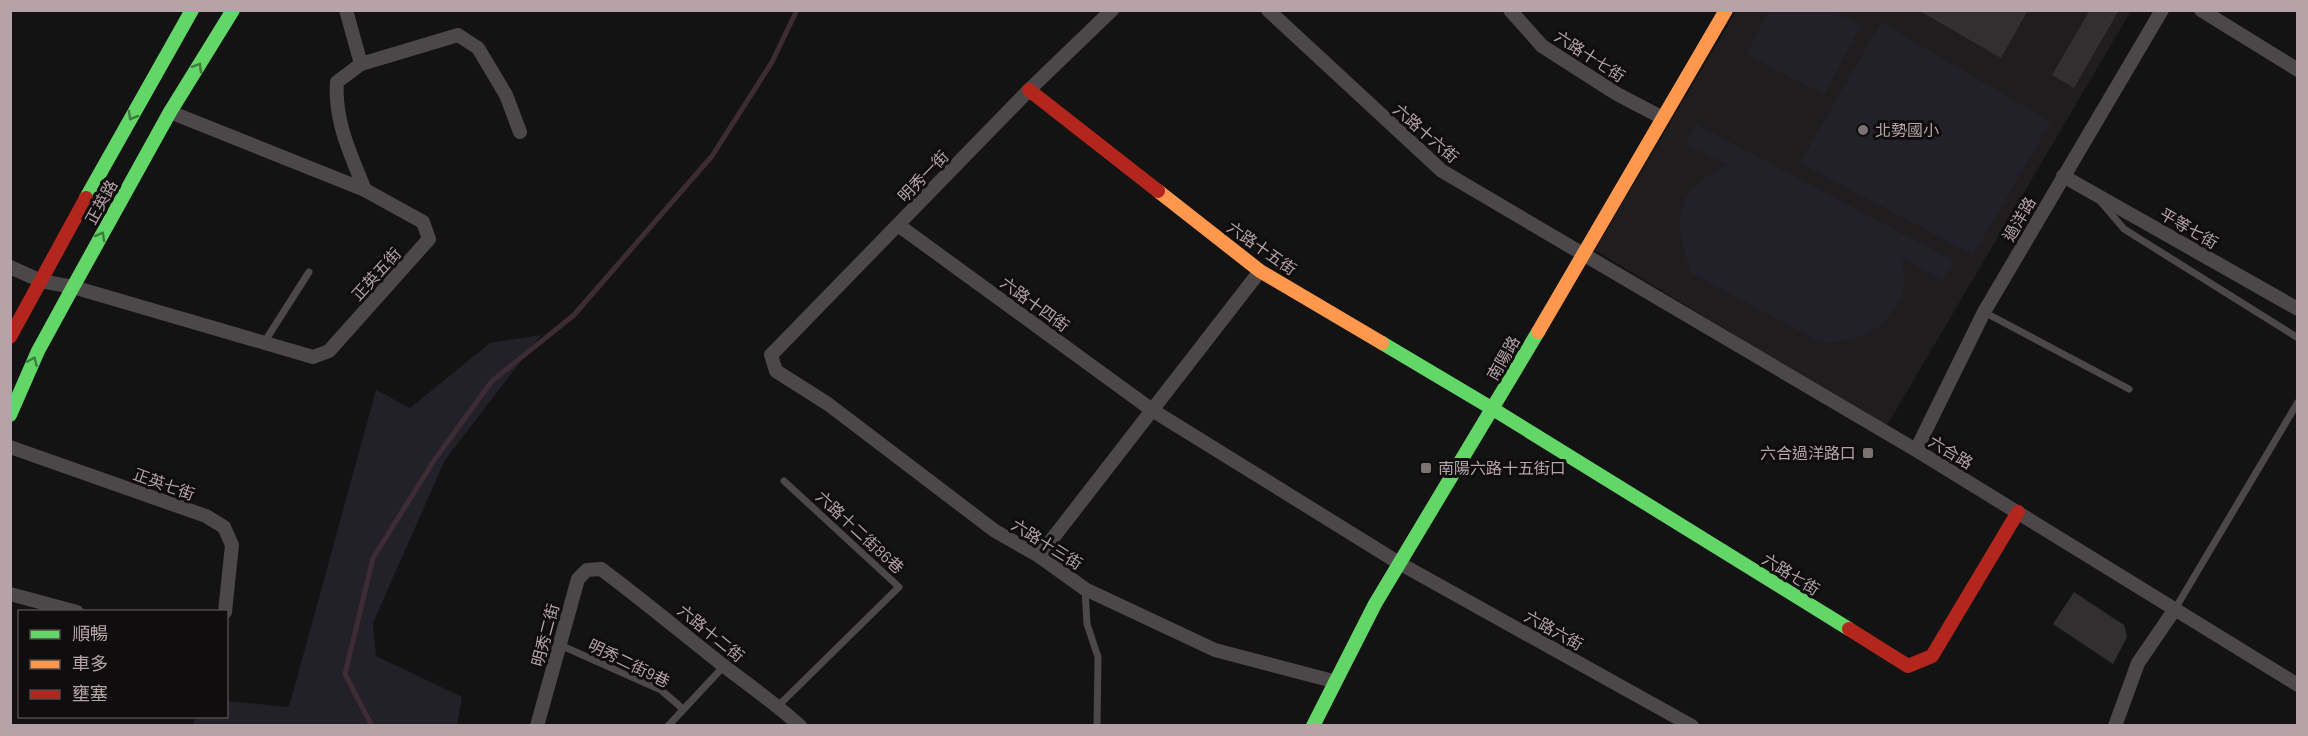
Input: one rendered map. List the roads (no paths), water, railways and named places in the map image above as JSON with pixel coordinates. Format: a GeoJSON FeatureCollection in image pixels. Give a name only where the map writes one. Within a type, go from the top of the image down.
{"type":"FeatureCollection","features":[{"type":"Feature","properties":{"kind":"street","name":"正英路"},"geometry":{"type":"LineString","coordinates":[[10,337],[192,10]]}},
{"type":"Feature","properties":{"kind":"street","name":"正英路"},"geometry":{"type":"LineString","coordinates":[[10,415],[38,351],[73,287],[170,112],[232,10]]}},
{"type":"Feature","properties":{"kind":"street"},"geometry":{"type":"LineString","coordinates":[[346,10],[361,64]]}},
{"type":"Feature","properties":{"kind":"street","name":"明秀一街"},"geometry":{"type":"LineString","coordinates":[[776,371],[771,355],[1029,90],[1112,10]]}},
{"type":"Feature","properties":{"kind":"street","name":"六路十六街"},"geometry":{"type":"LineString","coordinates":[[1268,10],[1442,171],[1583,254]]}},
{"type":"Feature","properties":{"kind":"street","name":"六路十七街"},"geometry":{"type":"LineString","coordinates":[[1510,10],[1542,46],[1617,94],[1661,117]]}},
{"type":"Feature","properties":{"kind":"street","name":"南陽路"},"geometry":{"type":"LineString","coordinates":[[1313,726],[1333,681],[1400,563],[1493,409],[1661,117],[1726,10]]}},
{"type":"Feature","properties":{"kind":"street","name":"過洋路"},"geometry":{"type":"LineString","coordinates":[[1916,450],[1984,312],[2162,10]]}},
{"type":"Feature","properties":{"kind":"street"},"geometry":{"type":"LineString","coordinates":[[2201,10],[2298,70]]}},
{"type":"Feature","properties":{"kind":"street"},"geometry":{"type":"LineString","coordinates":[[365,190],[343,136],[336,99],[337,82],[361,64],[458,36],[478,48],[506,95],[520,132]]}},
{"type":"Feature","properties":{"kind":"street","name":"六路十五街"},"geometry":{"type":"LineString","coordinates":[[1029,90],[1260,271],[1493,409]]}},
{"type":"Feature","properties":{"kind":"street","name":"正英五街"},"geometry":{"type":"LineString","coordinates":[[10,267],[41,281],[73,287],[265,341],[313,357],[329,351],[429,239],[423,222],[365,190],[170,112]]}},
{"type":"Feature","properties":{"kind":"street","name":"平等七街"},"geometry":{"type":"LineString","coordinates":[[2063,176],[2298,309]]}},
{"type":"Feature","properties":{"kind":"street","name":"六路十四街"},"geometry":{"type":"LineString","coordinates":[[898,225],[1152,410],[1400,563]]}},
{"type":"Feature","properties":{"kind":"street","name":"六合路"},"geometry":{"type":"LineString","coordinates":[[1583,254],[1916,450],[2298,685]]}},
{"type":"Feature","properties":{"kind":"street"},"geometry":{"type":"LineString","coordinates":[[1040,556],[1260,271]]}},
{"type":"Feature","properties":{"kind":"street","name":"六路十三街"},"geometry":{"type":"LineString","coordinates":[[776,371],[828,404],[996,531],[1040,556],[1085,589],[1215,650],[1333,681]]}},
{"type":"Feature","properties":{"kind":"street","name":"六路七街"},"geometry":{"type":"LineString","coordinates":[[1493,409],[1908,666],[1932,656],[2018,512]]}},
{"type":"Feature","properties":{"kind":"street","name":"正英七街"},"geometry":{"type":"LineString","coordinates":[[10,447],[206,516],[224,528],[232,545],[225,610]]}},
{"type":"Feature","properties":{"kind":"street","name":"六路六街"},"geometry":{"type":"LineString","coordinates":[[1400,563],[1692,726]]}},
{"type":"Feature","properties":{"kind":"street","name":"六路十二街"},"geometry":{"type":"LineString","coordinates":[[601,569],[644,600],[800,726]]}},
{"type":"Feature","properties":{"kind":"street","name":"明秀二街"},"geometry":{"type":"LineString","coordinates":[[537,726],[578,579],[587,570],[601,569]]}},
{"type":"Feature","properties":{"kind":"street"},"geometry":{"type":"LineString","coordinates":[[10,594],[70,610]]}},
{"type":"Feature","properties":{"kind":"street"},"geometry":{"type":"LineString","coordinates":[[2115,726],[2139,663],[2175,609]]}},
{"type":"Feature","properties":{"kind":"lane"},"geometry":{"type":"LineString","coordinates":[[2096,195],[2124,229],[2298,338]]}},
{"type":"Feature","properties":{"kind":"lane"},"geometry":{"type":"LineString","coordinates":[[265,341],[309,272]]}},
{"type":"Feature","properties":{"kind":"lane"},"geometry":{"type":"LineString","coordinates":[[1984,312],[2129,389]]}},
{"type":"Feature","properties":{"kind":"lane"},"geometry":{"type":"LineString","coordinates":[[2175,609],[2298,402]]}},
{"type":"Feature","properties":{"kind":"lane","name":"六路十二街86巷"},"geometry":{"type":"LineString","coordinates":[[778,706],[899,587],[784,481]]}},
{"type":"Feature","properties":{"kind":"lane"},"geometry":{"type":"LineString","coordinates":[[1085,589],[1087,624],[1098,657],[1097,726]]}},
{"type":"Feature","properties":{"kind":"lane","name":"明秀二街9巷"},"geometry":{"type":"LineString","coordinates":[[560,645],[661,690],[683,710]]}},
{"type":"Feature","properties":{"kind":"lane"},"geometry":{"type":"LineString","coordinates":[[668,726],[724,666]]}},
{"type":"Feature","properties":{"kind":"waterway"},"geometry":{"type":"LineString","coordinates":[[372,726],[345,674],[373,558],[435,459],[492,381],[574,315],[712,156],[772,62],[797,10]]}},
{"type":"Feature","properties":{"kind":"place","name":"北勢國小"},"geometry":{"type":"Point","coordinates":[1863,130]}},
{"type":"Feature","properties":{"kind":"place","name":"六合過洋路口"},"geometry":{"type":"Point","coordinates":[1868,453]}},
{"type":"Feature","properties":{"kind":"place","name":"南陽六路十五街口"},"geometry":{"type":"Point","coordinates":[1426,468]}}]}
